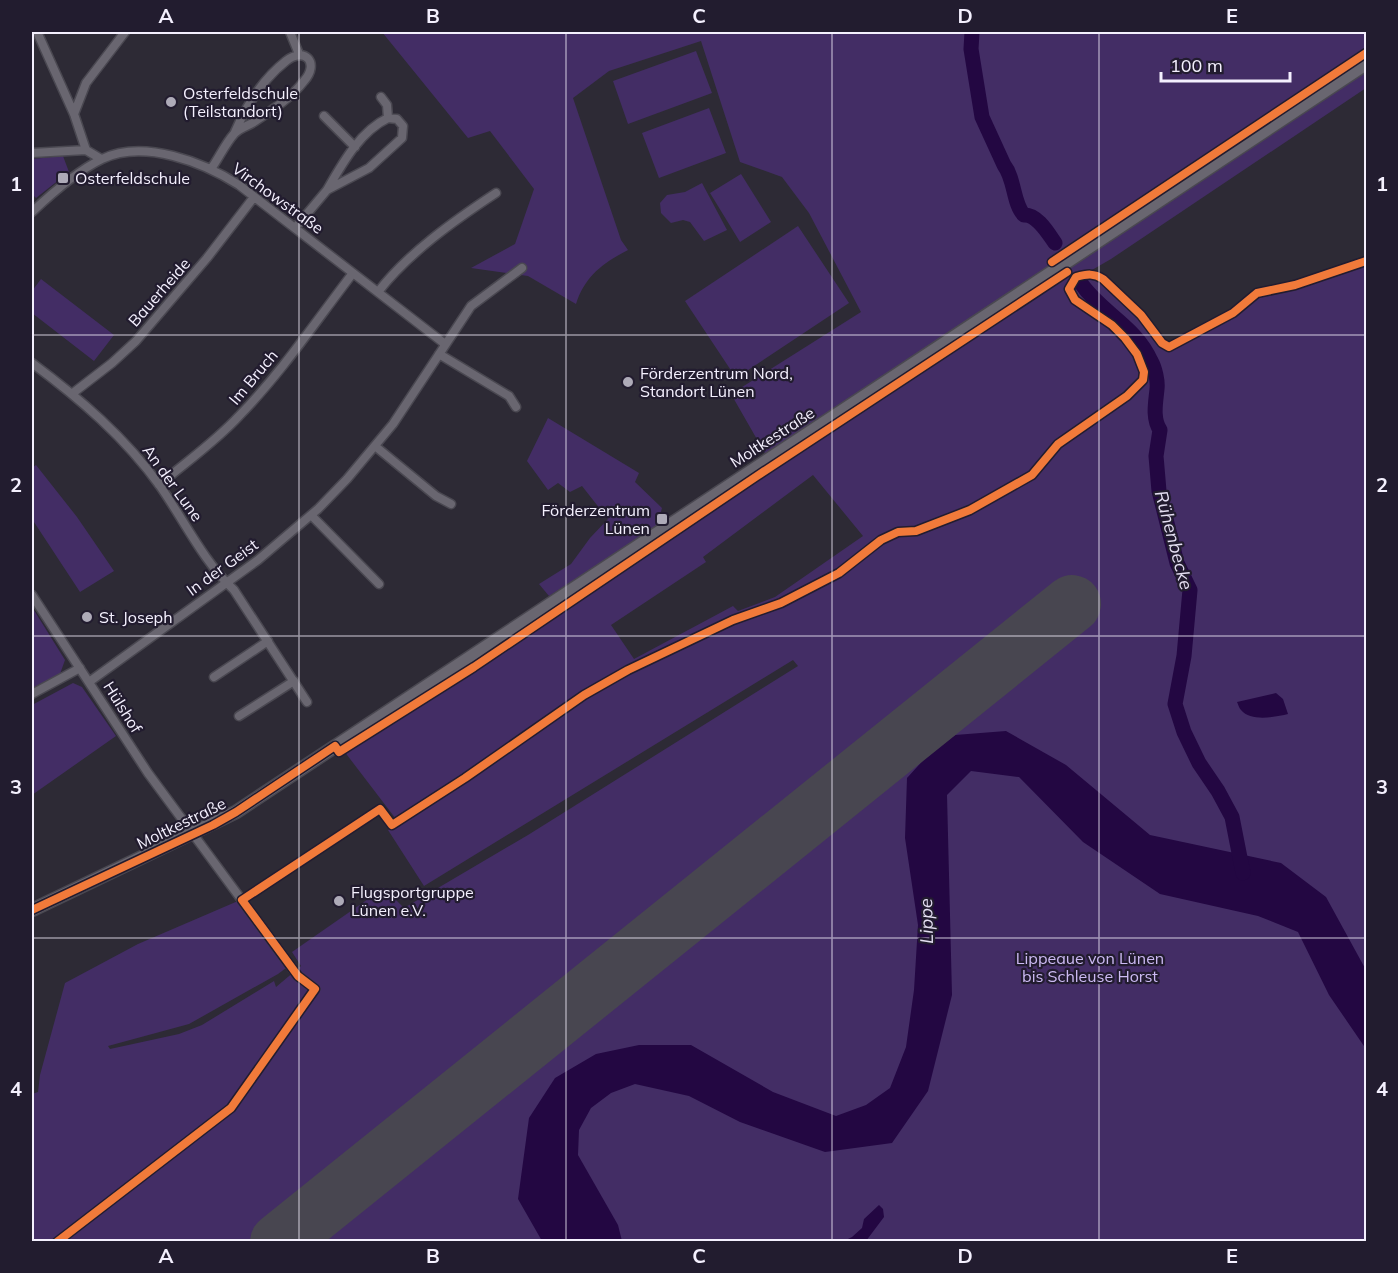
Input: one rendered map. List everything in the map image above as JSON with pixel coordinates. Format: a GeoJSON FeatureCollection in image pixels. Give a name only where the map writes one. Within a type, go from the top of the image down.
{"type":"FeatureCollection","features":[{"type":"Feature","properties":{"kind":"street"},"geometry":{"type":"LineString","coordinates":[[74,114],[86,83],[125,32]]}},
{"type":"Feature","properties":{"kind":"street"},"geometry":{"type":"LineString","coordinates":[[235,132],[272,110],[310,74],[311,63],[299,54],[290,32]]}},
{"type":"Feature","properties":{"kind":"street"},"geometry":{"type":"LineString","coordinates":[[38,34],[74,114],[86,150]]}},
{"type":"Feature","properties":{"kind":"street"},"geometry":{"type":"LineString","coordinates":[[211,169],[235,132],[246,109],[274,72],[288,59],[299,54]]}},
{"type":"Feature","properties":{"kind":"street","name":"Moltkestraße"},"geometry":{"type":"LineString","coordinates":[[32,910],[236,812],[1366,64]]}},
{"type":"Feature","properties":{"kind":"street"},"geometry":{"type":"LineString","coordinates":[[381,97],[387,105],[388,118]]}},
{"type":"Feature","properties":{"kind":"street"},"geometry":{"type":"LineString","coordinates":[[324,116],[355,147]]}},
{"type":"Feature","properties":{"kind":"street"},"geometry":{"type":"LineString","coordinates":[[295,228],[327,190],[355,147],[388,118],[397,119],[403,126],[404,133],[398,143],[369,168],[327,190]]}},
{"type":"Feature","properties":{"kind":"street"},"geometry":{"type":"LineString","coordinates":[[32,153],[86,150],[101,159],[57,190],[32,212]]}},
{"type":"Feature","properties":{"kind":"street","name":"Virchowstraße"},"geometry":{"type":"LineString","coordinates":[[101,159],[124,153],[166,154],[211,169],[254,197],[445,344]]}},
{"type":"Feature","properties":{"kind":"street"},"geometry":{"type":"LineString","coordinates":[[378,292],[408,261],[455,220],[496,193]]}},
{"type":"Feature","properties":{"kind":"street","name":"Bauerheide"},"geometry":{"type":"LineString","coordinates":[[73,393],[136,341],[207,258],[254,197]]}},
{"type":"Feature","properties":{"kind":"street","name":"In der Geist"},"geometry":{"type":"LineString","coordinates":[[89,682],[258,560],[311,515],[347,479],[411,399],[471,306],[522,268]]}},
{"type":"Feature","properties":{"kind":"street","name":"Im Bruch"},"geometry":{"type":"LineString","coordinates":[[159,485],[219,436],[251,404],[295,351],[352,273]]}},
{"type":"Feature","properties":{"kind":"street"},"geometry":{"type":"LineString","coordinates":[[439,354],[509,396],[516,407]]}},
{"type":"Feature","properties":{"kind":"street","name":"An der Lune"},"geometry":{"type":"LineString","coordinates":[[32,363],[73,393],[130,449],[159,485],[219,575],[234,590],[307,702]]}},
{"type":"Feature","properties":{"kind":"street"},"geometry":{"type":"LineString","coordinates":[[375,446],[436,496],[451,504]]}},
{"type":"Feature","properties":{"kind":"street"},"geometry":{"type":"LineString","coordinates":[[311,515],[379,584]]}},
{"type":"Feature","properties":{"kind":"street","name":"Hülshof"},"geometry":{"type":"LineString","coordinates":[[32,595],[123,736],[192,834]]}},
{"type":"Feature","properties":{"kind":"street"},"geometry":{"type":"LineString","coordinates":[[214,677],[268,641]]}},
{"type":"Feature","properties":{"kind":"street"},"geometry":{"type":"LineString","coordinates":[[32,694],[80,668]]}},
{"type":"Feature","properties":{"kind":"street"},"geometry":{"type":"LineString","coordinates":[[239,716],[294,681]]}},
{"type":"Feature","properties":{"kind":"street","name":"Moltkestraße"},"geometry":{"type":"LineString","coordinates":[[192,834],[298,976],[315,989]]}},
{"type":"Feature","properties":{"kind":"green space","name":"Lippeaue von Lünen bis Schleuse Horst"},"geometry":{"type":"Polygon","coordinates":[[[382,32],[1366,32],[1366,88],[1111,259],[1066,285],[1076,305],[1076,283],[1086,277],[1097,281],[1120,297],[1167,349],[1239,314],[1260,296],[1285,291],[1366,261],[1366,1241],[32,1242],[32,1094],[38,1092],[40,1075],[65,983],[138,944],[238,901],[286,968],[189,1024],[108,1046],[110,1049],[179,1034],[202,1025],[274,981],[276,987],[301,966],[292,952],[384,888],[404,908],[528,835],[798,666],[793,660],[424,886],[388,830],[399,823],[344,751],[774,469],[731,394],[861,312],[809,213],[782,177],[740,162],[701,41],[609,71],[573,98],[621,240],[628,250],[596,271],[584,286],[576,304],[528,276],[471,268],[515,244],[534,189],[490,131],[468,138],[382,32]],[[813,475],[703,557],[706,562],[611,625],[634,659],[733,606],[738,611],[775,597],[863,536],[813,475]]]}},
{"type":"Feature","properties":{"kind":"green space"},"geometry":{"type":"Polygon","coordinates":[[[696,51],[712,93],[628,124],[613,81],[696,51]]]}},
{"type":"Feature","properties":{"kind":"green space"},"geometry":{"type":"Polygon","coordinates":[[[709,108],[726,153],[659,178],[642,133],[709,108]]]}},
{"type":"Feature","properties":{"kind":"green space"},"geometry":{"type":"Polygon","coordinates":[[[63,156],[69,172],[36,198],[32,194],[32,159],[63,156]]]}},
{"type":"Feature","properties":{"kind":"green space"},"geometry":{"type":"Polygon","coordinates":[[[741,174],[771,222],[740,242],[710,193],[741,174]]]}},
{"type":"Feature","properties":{"kind":"green space"},"geometry":{"type":"Polygon","coordinates":[[[702,183],[727,230],[704,241],[690,222],[683,220],[671,223],[661,213],[660,203],[667,195],[685,192],[702,183]]]}},
{"type":"Feature","properties":{"kind":"green space"},"geometry":{"type":"Polygon","coordinates":[[[798,226],[849,303],[736,378],[685,301],[798,226]]]}},
{"type":"Feature","properties":{"kind":"green space"},"geometry":{"type":"Polygon","coordinates":[[[41,279],[114,335],[94,361],[32,313],[32,291],[41,279]]]}},
{"type":"Feature","properties":{"kind":"green space"},"geometry":{"type":"Polygon","coordinates":[[[548,418],[639,473],[635,482],[662,508],[657,527],[549,596],[539,584],[571,564],[590,538],[608,519],[582,486],[570,492],[558,483],[548,490],[527,461],[548,418]]]}},
{"type":"Feature","properties":{"kind":"green space"},"geometry":{"type":"Polygon","coordinates":[[[36,465],[77,517],[114,571],[80,592],[32,519],[32,468],[36,465]]]}},
{"type":"Feature","properties":{"kind":"green space"},"geometry":{"type":"Polygon","coordinates":[[[32,607],[65,660],[60,674],[32,688],[32,607]]]}},
{"type":"Feature","properties":{"kind":"green space"},"geometry":{"type":"Polygon","coordinates":[[[73,683],[82,687],[116,736],[32,795],[32,705],[73,683]]]}},
{"type":"Feature","properties":{"kind":"water"},"geometry":{"type":"Polygon","coordinates":[[[1276,693],[1283,699],[1288,714],[1263,718],[1251,716],[1241,710],[1237,702],[1276,693]]]}},
{"type":"Feature","properties":{"kind":"water","name":"Lippe"},"geometry":{"type":"Polygon","coordinates":[[[1006,731],[1066,765],[1150,835],[1281,863],[1326,897],[1366,970],[1366,1049],[1329,995],[1298,932],[1258,916],[1160,894],[1083,842],[1019,777],[971,771],[947,795],[952,995],[928,1091],[892,1143],[825,1152],[740,1122],[689,1096],[635,1084],[611,1093],[591,1108],[579,1130],[578,1155],[618,1225],[622,1241],[542,1241],[518,1199],[529,1118],[555,1078],[596,1054],[639,1045],[691,1045],[773,1092],[836,1116],[866,1105],[890,1088],[906,1047],[914,990],[918,925],[905,838],[907,778],[927,756],[955,735],[1006,731]]]}},
{"type":"Feature","properties":{"kind":"water"},"geometry":{"type":"Polygon","coordinates":[[[879,1205],[883,1209],[884,1217],[866,1241],[844,1241],[862,1228],[864,1219],[879,1205]]]}},
{"type":"Feature","properties":{"kind":"waterway","name":"Rühenbecke"},"geometry":{"type":"LineString","coordinates":[[972,32],[971,49],[982,117],[1008,171],[1020,210],[1024,215],[1038,221],[1055,243]]}},
{"type":"Feature","properties":{"kind":"waterway","name":"Rühenbecke"},"geometry":{"type":"LineString","coordinates":[[1080,282],[1088,293],[1136,338],[1152,364],[1157,378],[1155,415],[1160,430],[1156,456],[1159,491],[1177,563],[1190,590],[1184,656],[1175,704],[1184,732],[1199,763],[1232,817],[1243,873]]}},
{"type":"Feature","properties":{"kind":"runway"},"geometry":{"type":"LineString","coordinates":[[279,1242],[1072,604]]}},
{"type":"Feature","properties":{"kind":"cycle path"},"geometry":{"type":"LineString","coordinates":[[1052,262],[1366,53]]}},
{"type":"Feature","properties":{"kind":"cycle path"},"geometry":{"type":"LineString","coordinates":[[57,1242],[231,1108],[315,989],[298,976],[242,900],[380,809],[392,825],[465,778],[584,695],[628,670],[733,620],[781,603],[839,573],[881,540],[898,532],[916,531],[970,510],[1032,475],[1058,444],[1127,396],[1143,380],[1144,372],[1137,354],[1125,338],[1112,325],[1075,300],[1069,289],[1076,277],[1090,275],[1103,279],[1141,315],[1162,343],[1169,347],[1233,313],[1257,293],[1295,285],[1366,261]]}},
{"type":"Feature","properties":{"kind":"cycle path"},"geometry":{"type":"LineString","coordinates":[[32,910],[213,825],[335,746],[339,752],[474,667],[757,476],[1067,272]]}},
{"type":"Feature","properties":{"kind":"place","name":"Osterfeldschule (Teilstandort)"},"geometry":{"type":"Point","coordinates":[171,102]}},
{"type":"Feature","properties":{"kind":"place","name":"Osterfeldschule"},"geometry":{"type":"Point","coordinates":[63,178]}},
{"type":"Feature","properties":{"kind":"place","name":"Förderzentrum Nord, Standort Lünen"},"geometry":{"type":"Point","coordinates":[628,382]}},
{"type":"Feature","properties":{"kind":"place","name":"Förderzentrum Lünen"},"geometry":{"type":"Point","coordinates":[662,519]}},
{"type":"Feature","properties":{"kind":"place","name":"St. Joseph"},"geometry":{"type":"Point","coordinates":[87,617]}},
{"type":"Feature","properties":{"kind":"place","name":"Flugsportgruppe Lünen e.V."},"geometry":{"type":"Point","coordinates":[339,901]}}]}
